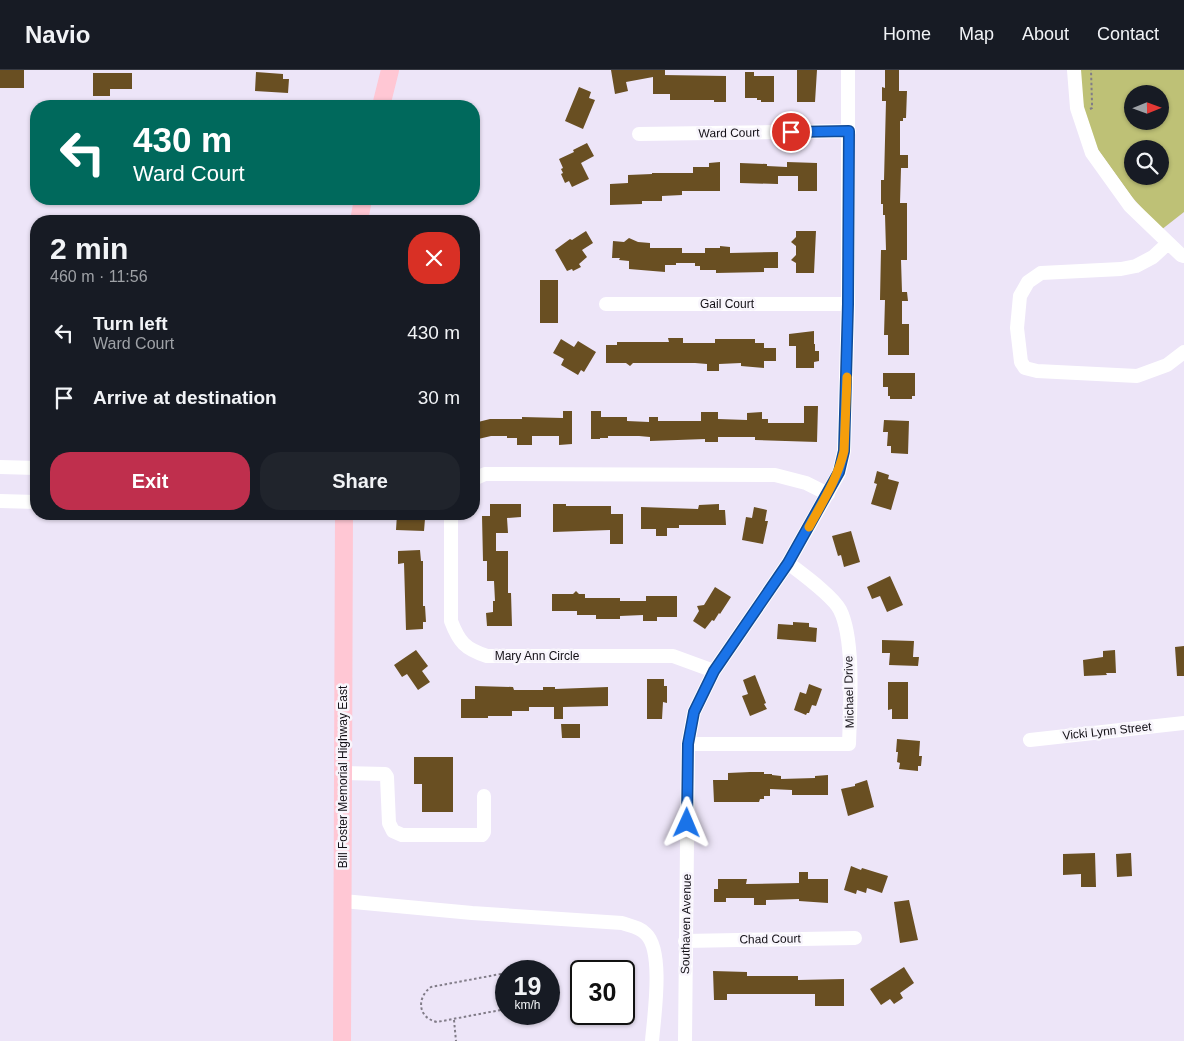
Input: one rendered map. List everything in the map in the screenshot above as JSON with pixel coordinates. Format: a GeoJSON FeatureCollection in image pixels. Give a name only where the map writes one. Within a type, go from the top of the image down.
{"type":"FeatureCollection","features":[{"type":"Feature","properties":{"kind":"main road"},"geometry":{"type":"LineString","coordinates":[[382,100],[390,70]]}},
{"type":"Feature","properties":{"kind":"main road","name":"Bill Foster Memorial Highway East"},"geometry":{"type":"LineString","coordinates":[[342,1041],[344,520]]}},
{"type":"Feature","properties":{"kind":"street","name":"Southaven Avenue"},"geometry":{"type":"LineString","coordinates":[[685,1041],[688,744],[694,712],[714,671],[788,563],[828,494],[839,472],[844,451],[848,304],[848,70]]}},
{"type":"Feature","properties":{"kind":"street"},"geometry":{"type":"LineString","coordinates":[[1074,70],[1077,108],[1092,153],[1130,206],[1183,258]]}},
{"type":"Feature","properties":{"kind":"street","name":"Ward Court"},"geometry":{"type":"LineString","coordinates":[[639,134],[849,131]]}},
{"type":"Feature","properties":{"kind":"street"},"geometry":{"type":"LineString","coordinates":[[1168,243],[1153,257],[1136,266],[1121,269],[1041,273],[1028,282],[1020,296],[1017,328],[1020,362],[1025,368],[1037,371],[1137,376],[1167,365],[1184,352]]}},
{"type":"Feature","properties":{"kind":"street","name":"Gail Court"},"geometry":{"type":"LineString","coordinates":[[606,304],[848,304]]}},
{"type":"Feature","properties":{"kind":"street"},"geometry":{"type":"LineString","coordinates":[[0,467],[30,468]]}},
{"type":"Feature","properties":{"kind":"street"},"geometry":{"type":"LineString","coordinates":[[480,476],[485,474],[775,475],[806,483],[828,494]]}},
{"type":"Feature","properties":{"kind":"street"},"geometry":{"type":"LineString","coordinates":[[0,501],[30,502]]}},
{"type":"Feature","properties":{"kind":"street","name":"Mary Ann Circle"},"geometry":{"type":"LineString","coordinates":[[451,520],[452,620],[456,634],[465,646],[475,652],[487,656],[673,656],[714,671]]}},
{"type":"Feature","properties":{"kind":"street","name":"Michael Drive"},"geometry":{"type":"LineString","coordinates":[[688,744],[850,744],[848,635],[839,608],[813,582],[788,563]]}},
{"type":"Feature","properties":{"kind":"street","name":"Vicki Lynn Street"},"geometry":{"type":"LineString","coordinates":[[1030,740],[1184,723]]}},
{"type":"Feature","properties":{"kind":"street"},"geometry":{"type":"LineString","coordinates":[[343,773],[385,774],[388,777],[389,823],[393,831],[402,835],[482,834],[484,832],[484,796]]}},
{"type":"Feature","properties":{"kind":"street"},"geometry":{"type":"LineString","coordinates":[[342,901],[472,913],[622,923],[640,929],[648,935],[654,946],[657,968],[652,1041]]}},
{"type":"Feature","properties":{"kind":"street","name":"Chad Court"},"geometry":{"type":"LineString","coordinates":[[685,941],[854,938]]}},
{"type":"Feature","properties":{"kind":"path"},"geometry":{"type":"LineString","coordinates":[[495,975],[431,988],[422,998],[421,1007],[424,1015],[430,1021],[437,1022],[495,1011]]}},
{"type":"Feature","properties":{"kind":"path"},"geometry":{"type":"LineString","coordinates":[[454,1020],[456,1041]]}},
{"type":"Feature","properties":{"kind":"green space"},"geometry":{"type":"Polygon","coordinates":[[[1078,70],[1184,70],[1184,212],[1161,230],[1132,197],[1092,141],[1086,123],[1078,70]]]}},
{"type":"Feature","properties":{"kind":"building"},"geometry":{"type":"Polygon","coordinates":[[[0,70],[24,70],[24,88],[0,88],[0,70]]]}},
{"type":"Feature","properties":{"kind":"building"},"geometry":{"type":"Polygon","coordinates":[[[611,70],[665,70],[665,75],[663,75],[726,76],[726,102],[714,102],[714,100],[670,100],[670,94],[653,94],[653,77],[626,82],[628,91],[615,94],[611,70]]]}},
{"type":"Feature","properties":{"kind":"building"},"geometry":{"type":"Polygon","coordinates":[[[797,70],[817,70],[815,102],[797,102],[797,70]]]}},
{"type":"Feature","properties":{"kind":"building"},"geometry":{"type":"Polygon","coordinates":[[[885,70],[899,70],[899,91],[907,91],[906,118],[900,121],[900,155],[908,155],[908,168],[901,168],[900,203],[907,203],[907,260],[901,260],[902,292],[907,292],[908,301],[902,301],[902,324],[909,324],[909,355],[888,355],[888,335],[884,335],[885,300],[880,300],[881,250],[886,250],[885,215],[883,215],[883,204],[881,204],[881,180],[884,180],[886,101],[882,101],[882,87],[885,88],[885,70]]]}},
{"type":"Feature","properties":{"kind":"building"},"geometry":{"type":"Polygon","coordinates":[[[256,72],[283,74],[283,79],[289,79],[288,93],[255,91],[256,72]]]}},
{"type":"Feature","properties":{"kind":"building"},"geometry":{"type":"Polygon","coordinates":[[[745,72],[754,72],[754,76],[774,76],[774,102],[761,102],[757,98],[745,98],[745,72]]]}},
{"type":"Feature","properties":{"kind":"building"},"geometry":{"type":"Polygon","coordinates":[[[93,73],[132,73],[132,89],[110,89],[110,96],[93,96],[93,73]]]}},
{"type":"Feature","properties":{"kind":"building"},"geometry":{"type":"Polygon","coordinates":[[[579,87],[591,92],[589,98],[595,100],[583,129],[565,121],[579,87]]]}},
{"type":"Feature","properties":{"kind":"building"},"geometry":{"type":"Polygon","coordinates":[[[587,143],[594,156],[581,163],[589,179],[572,187],[569,181],[565,183],[561,174],[563,173],[561,169],[563,168],[559,159],[587,143]]]}},
{"type":"Feature","properties":{"kind":"building"},"geometry":{"type":"Polygon","coordinates":[[[720,162],[720,191],[682,191],[682,195],[662,196],[662,201],[642,201],[642,204],[610,205],[610,184],[628,183],[628,175],[693,173],[693,167],[709,167],[709,163],[720,162]]]}},
{"type":"Feature","properties":{"kind":"building"},"geometry":{"type":"Polygon","coordinates":[[[787,162],[817,163],[817,191],[798,191],[798,176],[778,176],[778,184],[740,183],[740,163],[787,167],[787,162]]]}},
{"type":"Feature","properties":{"kind":"building"},"geometry":{"type":"Polygon","coordinates":[[[586,231],[593,243],[582,250],[587,257],[579,264],[581,267],[573,271],[572,269],[567,271],[555,250],[570,239],[572,240],[586,231]]]}},
{"type":"Feature","properties":{"kind":"building"},"geometry":{"type":"Polygon","coordinates":[[[796,231],[816,231],[814,273],[796,273],[796,263],[791,260],[796,255],[796,246],[791,242],[796,237],[796,231]]]}},
{"type":"Feature","properties":{"kind":"building"},"geometry":{"type":"Polygon","coordinates":[[[629,238],[638,242],[650,243],[650,248],[682,248],[682,253],[705,253],[705,248],[720,248],[720,246],[730,247],[730,253],[778,252],[778,268],[764,268],[764,272],[716,273],[716,270],[700,270],[700,266],[695,266],[695,263],[676,263],[676,265],[665,265],[665,272],[629,269],[629,261],[612,258],[613,241],[624,242],[629,238]]]}},
{"type":"Feature","properties":{"kind":"building"},"geometry":{"type":"Polygon","coordinates":[[[540,280],[558,280],[558,323],[540,323],[540,280]]]}},
{"type":"Feature","properties":{"kind":"building"},"geometry":{"type":"Polygon","coordinates":[[[814,331],[815,351],[819,351],[819,361],[814,362],[814,368],[796,368],[796,346],[789,346],[789,334],[814,331]]]}},
{"type":"Feature","properties":{"kind":"building"},"geometry":{"type":"Polygon","coordinates":[[[668,338],[683,338],[683,343],[715,343],[715,339],[755,339],[755,343],[764,343],[764,348],[776,348],[776,361],[764,361],[764,368],[741,366],[741,363],[719,364],[719,371],[707,371],[707,364],[695,363],[633,363],[630,366],[626,363],[606,363],[606,345],[617,345],[617,342],[669,342],[668,338]]]}},
{"type":"Feature","properties":{"kind":"building"},"geometry":{"type":"Polygon","coordinates":[[[561,339],[574,347],[578,341],[596,352],[584,372],[581,370],[578,375],[561,365],[564,359],[553,353],[561,339]]]}},
{"type":"Feature","properties":{"kind":"building"},"geometry":{"type":"Polygon","coordinates":[[[883,373],[915,373],[915,396],[912,396],[912,399],[890,399],[888,387],[883,387],[883,373]]]}},
{"type":"Feature","properties":{"kind":"building"},"geometry":{"type":"Polygon","coordinates":[[[804,406],[818,406],[817,442],[755,440],[755,437],[718,437],[718,442],[705,442],[705,439],[650,441],[650,437],[639,436],[608,436],[608,438],[591,439],[591,411],[601,411],[601,417],[627,417],[627,421],[649,422],[649,417],[658,417],[658,421],[701,421],[701,412],[718,412],[718,419],[747,420],[747,413],[762,412],[762,419],[768,419],[768,423],[804,423],[804,406]]]}},
{"type":"Feature","properties":{"kind":"building"},"geometry":{"type":"Polygon","coordinates":[[[563,411],[572,411],[572,444],[559,445],[559,436],[532,436],[532,445],[517,445],[517,438],[507,438],[507,436],[491,436],[480,439],[480,422],[490,419],[522,419],[522,417],[563,418],[563,411]]]}},
{"type":"Feature","properties":{"kind":"building"},"geometry":{"type":"Polygon","coordinates":[[[884,420],[909,421],[908,454],[891,453],[891,446],[887,446],[888,432],[883,432],[884,420]]]}},
{"type":"Feature","properties":{"kind":"building"},"geometry":{"type":"Polygon","coordinates":[[[877,471],[889,475],[888,479],[899,482],[891,510],[871,504],[877,484],[874,483],[877,471]]]}},
{"type":"Feature","properties":{"kind":"building"},"geometry":{"type":"Polygon","coordinates":[[[490,504],[521,504],[521,517],[507,518],[508,533],[496,533],[496,551],[508,551],[508,593],[511,593],[512,626],[487,626],[486,613],[493,612],[493,601],[495,601],[494,581],[487,581],[487,561],[483,561],[482,516],[490,516],[490,504]]]}},
{"type":"Feature","properties":{"kind":"building"},"geometry":{"type":"Polygon","coordinates":[[[553,504],[566,504],[566,506],[611,506],[611,514],[623,514],[623,544],[610,544],[610,530],[553,532],[553,504]]]}},
{"type":"Feature","properties":{"kind":"building"},"geometry":{"type":"Polygon","coordinates":[[[719,504],[719,510],[725,510],[726,525],[679,525],[679,528],[667,528],[667,536],[656,536],[656,529],[641,529],[641,507],[698,509],[699,505],[719,504]]]}},
{"type":"Feature","properties":{"kind":"building"},"geometry":{"type":"Polygon","coordinates":[[[754,507],[767,510],[765,521],[768,521],[763,544],[742,540],[746,517],[752,518],[754,507]]]}},
{"type":"Feature","properties":{"kind":"building"},"geometry":{"type":"Polygon","coordinates":[[[397,520],[425,520],[424,531],[396,530],[397,520]]]}},
{"type":"Feature","properties":{"kind":"building"},"geometry":{"type":"Polygon","coordinates":[[[851,531],[860,562],[844,567],[841,555],[838,556],[832,536],[851,531]]]}},
{"type":"Feature","properties":{"kind":"building"},"geometry":{"type":"Polygon","coordinates":[[[420,550],[421,561],[423,561],[423,606],[425,606],[426,622],[423,622],[423,629],[406,630],[404,563],[398,564],[398,551],[420,550]]]}},
{"type":"Feature","properties":{"kind":"building"},"geometry":{"type":"Polygon","coordinates":[[[890,576],[903,605],[887,612],[880,596],[872,599],[867,587],[890,576]]]}},
{"type":"Feature","properties":{"kind":"building"},"geometry":{"type":"Polygon","coordinates":[[[715,587],[731,597],[720,614],[705,629],[693,621],[699,611],[697,606],[704,605],[715,587]]]}},
{"type":"Feature","properties":{"kind":"building"},"geometry":{"type":"Polygon","coordinates":[[[576,591],[579,594],[585,594],[585,598],[620,598],[620,601],[646,601],[646,596],[677,596],[677,617],[657,617],[657,621],[643,621],[643,615],[620,616],[620,619],[596,619],[596,615],[577,615],[577,611],[552,611],[552,594],[573,594],[576,591]]]}},
{"type":"Feature","properties":{"kind":"building"},"geometry":{"type":"Polygon","coordinates":[[[793,622],[809,623],[809,627],[817,628],[816,642],[777,639],[778,624],[793,625],[793,622]]]}},
{"type":"Feature","properties":{"kind":"building"},"geometry":{"type":"Polygon","coordinates":[[[882,640],[914,641],[913,657],[919,657],[918,666],[889,665],[890,653],[882,653],[882,640]]]}},
{"type":"Feature","properties":{"kind":"building"},"geometry":{"type":"Polygon","coordinates":[[[1184,646],[1184,676],[1177,676],[1175,647],[1184,646]]]}},
{"type":"Feature","properties":{"kind":"building"},"geometry":{"type":"Polygon","coordinates":[[[416,650],[428,666],[422,671],[430,682],[418,690],[407,674],[402,677],[394,665],[416,650]]]}},
{"type":"Feature","properties":{"kind":"building"},"geometry":{"type":"Polygon","coordinates":[[[1115,650],[1116,673],[1084,676],[1083,660],[1103,657],[1103,651],[1115,650]]]}},
{"type":"Feature","properties":{"kind":"building"},"geometry":{"type":"Polygon","coordinates":[[[755,675],[767,709],[750,716],[742,696],[748,694],[743,680],[755,675]]]}},
{"type":"Feature","properties":{"kind":"building"},"geometry":{"type":"Polygon","coordinates":[[[647,679],[664,679],[664,686],[667,686],[667,703],[663,702],[662,719],[647,719],[647,679]]]}},
{"type":"Feature","properties":{"kind":"building"},"geometry":{"type":"Polygon","coordinates":[[[888,682],[908,682],[908,719],[892,719],[892,709],[888,710],[888,682]]]}},
{"type":"Feature","properties":{"kind":"building"},"geometry":{"type":"Polygon","coordinates":[[[809,684],[822,689],[816,706],[812,705],[809,713],[806,715],[794,710],[800,692],[806,694],[809,684]]]}},
{"type":"Feature","properties":{"kind":"building"},"geometry":{"type":"Polygon","coordinates":[[[475,686],[513,687],[514,690],[543,690],[543,687],[555,687],[555,689],[608,687],[608,706],[563,707],[563,719],[554,719],[554,707],[529,707],[529,711],[512,711],[512,716],[461,718],[461,699],[475,699],[475,686]]]}},
{"type":"Feature","properties":{"kind":"building"},"geometry":{"type":"Polygon","coordinates":[[[561,724],[580,724],[580,738],[562,738],[561,724]]]}},
{"type":"Feature","properties":{"kind":"building"},"geometry":{"type":"Polygon","coordinates":[[[897,739],[920,741],[919,756],[922,756],[921,766],[918,766],[918,771],[899,769],[900,763],[897,762],[898,752],[896,752],[897,739]]]}},
{"type":"Feature","properties":{"kind":"building"},"geometry":{"type":"Polygon","coordinates":[[[414,757],[453,757],[453,812],[422,812],[422,784],[414,784],[414,757]]]}},
{"type":"Feature","properties":{"kind":"building"},"geometry":{"type":"Polygon","coordinates":[[[764,772],[764,774],[781,776],[781,779],[815,778],[815,776],[828,775],[828,795],[792,795],[792,790],[770,789],[770,796],[764,796],[764,799],[760,799],[759,802],[714,802],[713,780],[728,780],[728,773],[764,772]]]}},
{"type":"Feature","properties":{"kind":"building"},"geometry":{"type":"Polygon","coordinates":[[[867,780],[874,807],[848,816],[841,789],[855,786],[855,784],[867,780]]]}},
{"type":"Feature","properties":{"kind":"building"},"geometry":{"type":"Polygon","coordinates":[[[1095,853],[1096,887],[1081,887],[1081,874],[1063,875],[1063,854],[1095,853]]]}},
{"type":"Feature","properties":{"kind":"building"},"geometry":{"type":"Polygon","coordinates":[[[1131,853],[1132,876],[1117,877],[1116,854],[1131,853]]]}},
{"type":"Feature","properties":{"kind":"building"},"geometry":{"type":"Polygon","coordinates":[[[851,866],[888,876],[882,893],[867,888],[866,893],[857,890],[856,894],[844,890],[851,866]]]}},
{"type":"Feature","properties":{"kind":"building"},"geometry":{"type":"Polygon","coordinates":[[[799,872],[808,872],[808,879],[828,879],[828,903],[799,901],[799,899],[766,900],[766,905],[754,905],[754,898],[726,898],[726,902],[714,902],[714,889],[718,889],[718,879],[747,879],[746,884],[799,883],[799,872]]]}},
{"type":"Feature","properties":{"kind":"building"},"geometry":{"type":"Polygon","coordinates":[[[909,900],[918,940],[900,943],[894,902],[909,900]]]}},
{"type":"Feature","properties":{"kind":"building"},"geometry":{"type":"Polygon","coordinates":[[[904,967],[914,983],[900,993],[903,998],[894,1004],[890,999],[881,1005],[870,989],[904,967]]]}},
{"type":"Feature","properties":{"kind":"building"},"geometry":{"type":"Polygon","coordinates":[[[713,971],[747,972],[747,976],[798,976],[798,980],[844,979],[844,1006],[815,1006],[815,994],[727,994],[727,1000],[714,1000],[713,971]]]}},
{"type":"Feature","properties":{"kind":"slow traffic"},"geometry":{"type":"LineString","coordinates":[[809,527],[828,494],[842,462],[847,377]]}},
{"type":"Feature","properties":{"kind":"route"},"geometry":{"type":"LineString","coordinates":[[687,823],[688,744],[694,712],[714,671],[788,563],[828,494],[839,472],[844,451],[847,377],[849,131],[791,132]]}}]}
